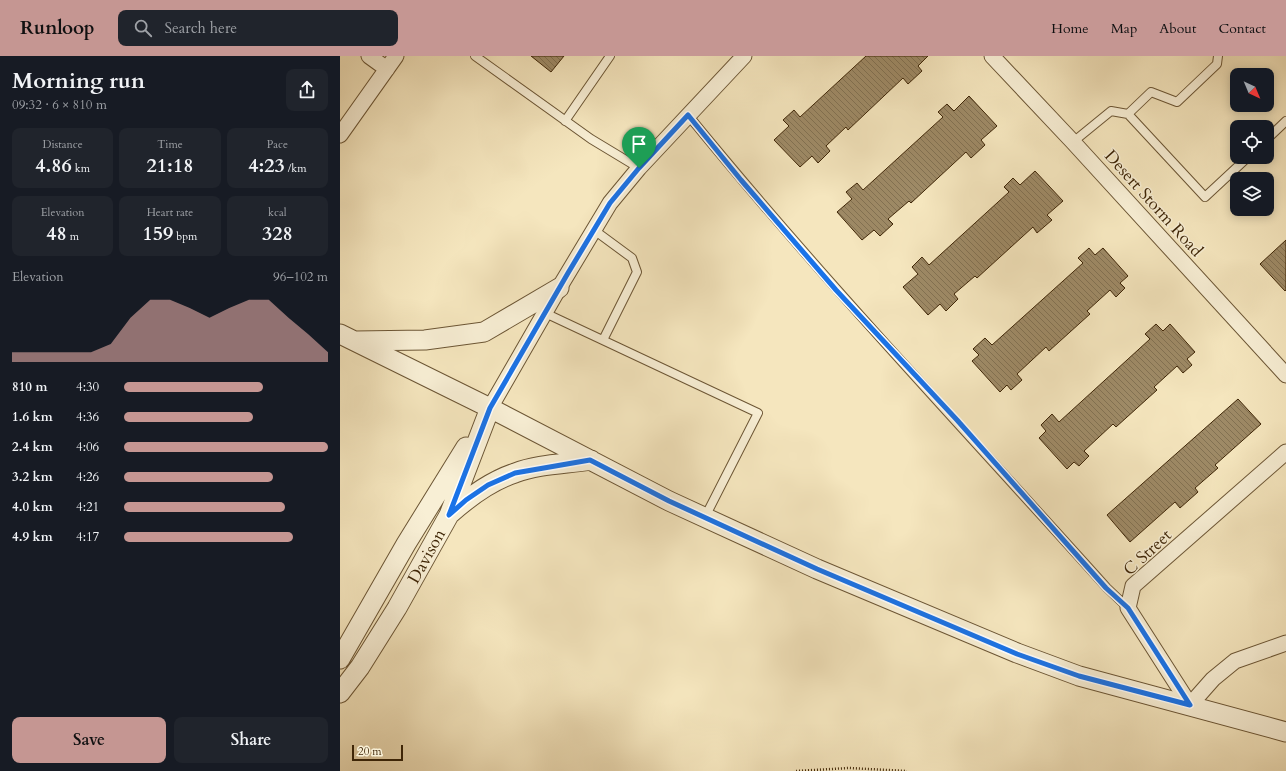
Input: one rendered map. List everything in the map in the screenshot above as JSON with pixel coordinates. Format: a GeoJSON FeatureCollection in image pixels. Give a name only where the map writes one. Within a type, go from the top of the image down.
{"type":"FeatureCollection","features":[{"type":"Feature","properties":{"kind":"street"},"geometry":{"type":"LineString","coordinates":[[369,56],[387,69]]}},
{"type":"Feature","properties":{"kind":"street"},"geometry":{"type":"LineString","coordinates":[[340,135],[396,56]]}},
{"type":"Feature","properties":{"kind":"street","name":"Davison"},"geometry":{"type":"LineString","coordinates":[[340,660],[406,544],[490,408],[610,203],[639,168],[744,56]]}},
{"type":"Feature","properties":{"kind":"street","name":"Desert Storm Road"},"geometry":{"type":"LineString","coordinates":[[992,56],[1073,142],[1286,375]]}},
{"type":"Feature","properties":{"kind":"street"},"geometry":{"type":"LineString","coordinates":[[346,338],[424,340],[484,332],[559,288]]}},
{"type":"Feature","properties":{"kind":"street"},"geometry":{"type":"LineString","coordinates":[[346,338],[490,408],[705,517],[817,569],[1017,654],[1079,676],[1286,732]]}},
{"type":"Feature","properties":{"kind":"street","name":"Davison"},"geometry":{"type":"LineString","coordinates":[[340,693],[360,667],[390,620],[449,515],[490,408]]}},
{"type":"Feature","properties":{"kind":"street","name":"C Street"},"geometry":{"type":"LineString","coordinates":[[1128,608],[1133,586],[1286,452]]}},
{"type":"Feature","properties":{"kind":"street"},"geometry":{"type":"LineString","coordinates":[[449,515],[466,500],[488,485],[515,473],[590,460]]}},
{"type":"Feature","properties":{"kind":"street"},"geometry":{"type":"LineString","coordinates":[[1128,608],[1190,705]]}},
{"type":"Feature","properties":{"kind":"street"},"geometry":{"type":"LineString","coordinates":[[1190,705],[1213,679],[1235,661],[1286,643]]}},
{"type":"Feature","properties":{"kind":"lane"},"geometry":{"type":"LineString","coordinates":[[475,56],[565,121],[639,168]]}},
{"type":"Feature","properties":{"kind":"lane"},"geometry":{"type":"LineString","coordinates":[[565,121],[610,56]]}},
{"type":"Feature","properties":{"kind":"lane"},"geometry":{"type":"LineString","coordinates":[[1128,114],[1151,92],[1177,102],[1217,60],[1226,56]]}},
{"type":"Feature","properties":{"kind":"lane"},"geometry":{"type":"LineString","coordinates":[[1073,142],[1111,111],[1128,114],[1205,197],[1240,164]]}},
{"type":"Feature","properties":{"kind":"lane"},"geometry":{"type":"LineString","coordinates":[[688,115],[741,180],[836,290],[957,420],[1106,588],[1128,608]]}},
{"type":"Feature","properties":{"kind":"lane"},"geometry":{"type":"LineString","coordinates":[[1274,132],[1286,121]]}},
{"type":"Feature","properties":{"kind":"lane"},"geometry":{"type":"LineString","coordinates":[[594,230],[632,258],[637,272],[603,340]]}},
{"type":"Feature","properties":{"kind":"lane"},"geometry":{"type":"LineString","coordinates":[[545,313],[758,413],[705,517]]}},
{"type":"Feature","properties":{"kind":"path"},"geometry":{"type":"LineString","coordinates":[[796,771],[849,768],[907,771]]}},
{"type":"Feature","properties":{"kind":"building"},"geometry":{"type":"Polygon","coordinates":[[[531,56],[564,56],[551,72],[531,56]]]}},
{"type":"Feature","properties":{"kind":"building"},"geometry":{"type":"Polygon","coordinates":[[[866,56],[928,56],[918,66],[922,71],[908,84],[903,78],[848,130],[846,127],[826,146],[830,151],[818,163],[812,156],[800,167],[774,140],[789,126],[783,120],[794,110],[800,117],[866,56]]]}},
{"type":"Feature","properties":{"kind":"building"},"geometry":{"type":"Polygon","coordinates":[[[969,96],[997,126],[981,140],[985,145],[971,158],[966,152],[911,203],[909,201],[888,219],[893,224],[880,236],[874,230],[862,240],[837,212],[852,199],[846,192],[857,183],[863,190],[943,117],[938,112],[947,104],[954,111],[969,96]]]}},
{"type":"Feature","properties":{"kind":"building"},"geometry":{"type":"Polygon","coordinates":[[[1035,171],[1063,201],[1047,215],[1052,220],[1037,233],[1033,227],[977,278],[975,276],[954,294],[958,299],[946,311],[940,304],[928,315],[903,287],[918,274],[912,267],[922,257],[929,265],[1009,192],[1004,187],[1013,178],[1020,185],[1035,171]]]}},
{"type":"Feature","properties":{"kind":"building"},"geometry":{"type":"Polygon","coordinates":[[[1286,240],[1286,290],[1285,291],[1260,264],[1286,240]]]}},
{"type":"Feature","properties":{"kind":"building"},"geometry":{"type":"Polygon","coordinates":[[[1089,248],[1095,255],[1103,248],[1128,276],[1120,283],[1125,288],[1116,297],[1110,290],[1087,311],[1090,314],[1049,351],[1046,347],[1017,374],[1022,380],[1011,390],[1007,385],[1000,392],[972,361],[979,355],[973,349],[985,338],[992,345],[1083,263],[1078,258],[1089,248]]]}},
{"type":"Feature","properties":{"kind":"building"},"geometry":{"type":"Polygon","coordinates":[[[1156,324],[1163,331],[1170,324],[1195,352],[1187,359],[1192,365],[1183,373],[1177,366],[1154,387],[1157,390],[1116,427],[1113,424],[1084,451],[1089,456],[1079,466],[1074,462],[1067,469],[1039,438],[1046,431],[1041,425],[1052,414],[1059,422],[1150,339],[1145,334],[1156,324]]]}},
{"type":"Feature","properties":{"kind":"building"},"geometry":{"type":"Polygon","coordinates":[[[1238,399],[1261,424],[1215,465],[1218,468],[1195,488],[1198,492],[1180,508],[1175,502],[1130,542],[1107,515],[1238,399]]]}},
{"type":"Feature","properties":{"kind":"route"},"geometry":{"type":"LineString","coordinates":[[688,115],[741,180],[836,290],[957,420],[1106,588],[1128,608],[1168,673],[1190,705],[1079,676],[1017,654],[817,569],[669,501],[590,460],[515,473],[488,485],[466,500],[449,515],[490,408],[610,203],[639,168],[688,115]]}}]}
